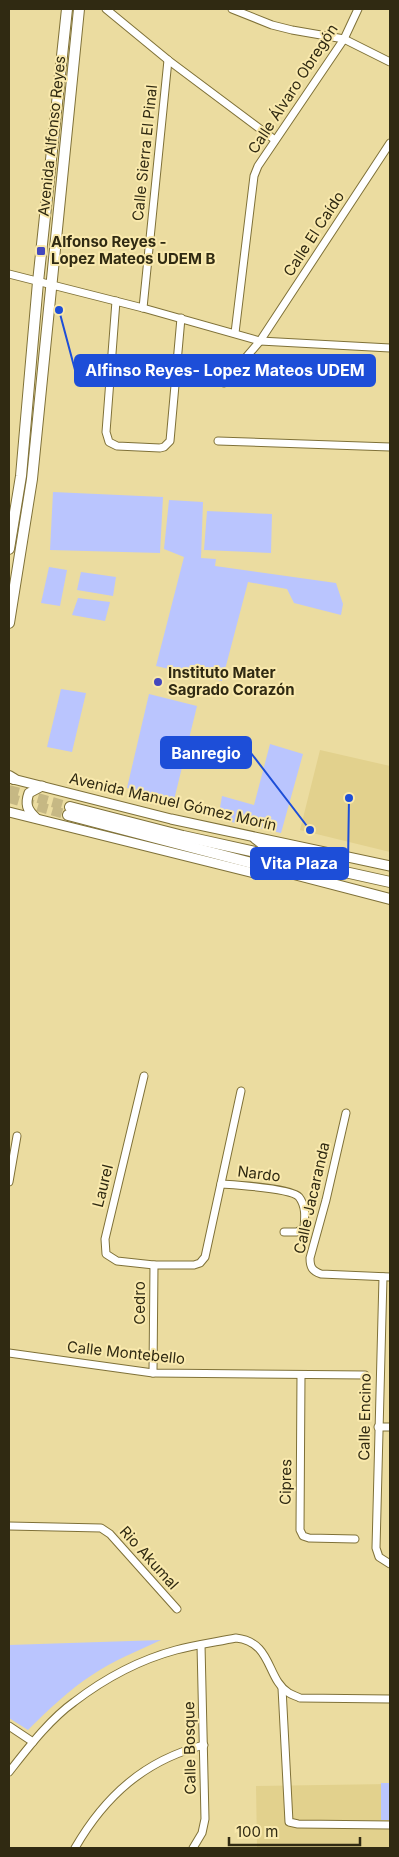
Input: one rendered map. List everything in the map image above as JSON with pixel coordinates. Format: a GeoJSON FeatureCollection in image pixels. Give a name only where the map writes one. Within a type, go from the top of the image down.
{"type":"FeatureCollection","features":[{"type":"Feature","properties":{"kind":"main road","name":"Avenida Alfonso Reyes"},"geometry":{"type":"LineString","coordinates":[[9,549],[21,476],[38,282],[67,9]]}},
{"type":"Feature","properties":{"kind":"main road","name":"Avenida Alfonso Reyes"},"geometry":{"type":"LineString","coordinates":[[9,623],[32,479],[80,9]]}},
{"type":"Feature","properties":{"kind":"main road","name":"Avenida Manuel Gómez Morín"},"geometry":{"type":"LineString","coordinates":[[390,882],[69,811],[292,874],[390,899]]}},
{"type":"Feature","properties":{"kind":"main road"},"geometry":{"type":"LineString","coordinates":[[255,838],[264,845],[300,857],[314,865]]}},
{"type":"Feature","properties":{"kind":"street"},"geometry":{"type":"LineString","coordinates":[[106,9],[168,60],[275,140]]}},
{"type":"Feature","properties":{"kind":"street"},"geometry":{"type":"LineString","coordinates":[[232,9],[272,25],[344,39],[390,62]]}},
{"type":"Feature","properties":{"kind":"street","name":"Calle Álvaro Obregón"},"geometry":{"type":"LineString","coordinates":[[235,333],[254,176],[261,160],[344,39],[358,9]]}},
{"type":"Feature","properties":{"kind":"street","name":"Calle Sierra El Pinal"},"geometry":{"type":"LineString","coordinates":[[143,308],[168,60]]}},
{"type":"Feature","properties":{"kind":"street","name":"Calle El Caído"},"geometry":{"type":"LineString","coordinates":[[224,383],[260,341],[390,143]]}},
{"type":"Feature","properties":{"kind":"street"},"geometry":{"type":"LineString","coordinates":[[9,274],[181,318],[260,341],[390,348]]}},
{"type":"Feature","properties":{"kind":"street"},"geometry":{"type":"LineString","coordinates":[[116,301],[106,432],[109,442],[117,446],[160,448],[170,441],[181,318]]}},
{"type":"Feature","properties":{"kind":"street"},"geometry":{"type":"LineString","coordinates":[[218,441],[390,446]]}},
{"type":"Feature","properties":{"kind":"street","name":"Avenida Manuel Gómez Morín"},"geometry":{"type":"LineString","coordinates":[[11,778],[171,819],[390,866]]}},
{"type":"Feature","properties":{"kind":"street"},"geometry":{"type":"LineString","coordinates":[[38,819],[30,812],[26,802],[29,793],[42,786]]}},
{"type":"Feature","properties":{"kind":"street","name":"Avenida Manuel Gómez Morín"},"geometry":{"type":"LineString","coordinates":[[9,812],[254,873],[269,875],[292,874]]}},
{"type":"Feature","properties":{"kind":"street","name":"Laurel"},"geometry":{"type":"LineString","coordinates":[[144,1076],[104,1250],[110,1257],[117,1260],[154,1264]]}},
{"type":"Feature","properties":{"kind":"street","name":"Nardo"},"geometry":{"type":"LineString","coordinates":[[154,1264],[194,1265],[200,1263],[205,1257],[241,1091]]}},
{"type":"Feature","properties":{"kind":"street","name":"Calle Jacaranda"},"geometry":{"type":"LineString","coordinates":[[346,1113],[310,1264],[312,1269],[321,1274],[387,1277]]}},
{"type":"Feature","properties":{"kind":"street"},"geometry":{"type":"LineString","coordinates":[[9,1182],[17,1136]]}},
{"type":"Feature","properties":{"kind":"street","name":"Nardo"},"geometry":{"type":"LineString","coordinates":[[221,1184],[284,1191],[298,1195],[303,1203],[304,1228],[297,1232],[284,1232]]}},
{"type":"Feature","properties":{"kind":"street","name":"Cedro"},"geometry":{"type":"LineString","coordinates":[[154,1264],[154,1372]]}},
{"type":"Feature","properties":{"kind":"street","name":"Calle Encino"},"geometry":{"type":"LineString","coordinates":[[387,1277],[378,1427],[376,1548],[378,1557],[390,1564]]}},
{"type":"Feature","properties":{"kind":"street","name":"Calle Montebello"},"geometry":{"type":"LineString","coordinates":[[9,1353],[154,1372],[301,1375],[365,1374]]}},
{"type":"Feature","properties":{"kind":"street","name":"Cipres"},"geometry":{"type":"LineString","coordinates":[[301,1375],[300,1530],[303,1536],[309,1538],[355,1539]]}},
{"type":"Feature","properties":{"kind":"street"},"geometry":{"type":"LineString","coordinates":[[378,1427],[390,1427]]}},
{"type":"Feature","properties":{"kind":"street","name":"Rio Akumal"},"geometry":{"type":"LineString","coordinates":[[9,1526],[100,1528],[110,1534],[177,1609]]}},
{"type":"Feature","properties":{"kind":"street"},"geometry":{"type":"LineString","coordinates":[[9,1772],[33,1742],[72,1703],[109,1678],[150,1659],[177,1650],[236,1638],[245,1639],[253,1643],[262,1652],[282,1688],[289,1694],[300,1698],[390,1700]]}},
{"type":"Feature","properties":{"kind":"street","name":"Calle Bosque"},"geometry":{"type":"LineString","coordinates":[[193,1848],[202,1833],[205,1819],[201,1645]]}},
{"type":"Feature","properties":{"kind":"street"},"geometry":{"type":"LineString","coordinates":[[282,1688],[289,1822],[298,1824],[390,1825]]}},
{"type":"Feature","properties":{"kind":"street"},"geometry":{"type":"LineString","coordinates":[[9,1726],[33,1742]]}},
{"type":"Feature","properties":{"kind":"street"},"geometry":{"type":"LineString","coordinates":[[75,1848],[95,1816],[119,1790],[143,1771],[184,1750],[204,1745]]}},
{"type":"Feature","properties":{"kind":"shaded area"},"geometry":{"type":"Polygon","coordinates":[[[53,492],[163,497],[160,553],[50,550],[53,492]]]}},
{"type":"Feature","properties":{"kind":"shaded area"},"geometry":{"type":"Polygon","coordinates":[[[169,500],[203,502],[201,558],[216,559],[215,566],[336,583],[343,604],[341,615],[294,603],[287,589],[248,582],[222,681],[156,666],[184,557],[164,549],[169,500]]]}},
{"type":"Feature","properties":{"kind":"shaded area"},"geometry":{"type":"Polygon","coordinates":[[[207,511],[272,514],[271,553],[204,550],[207,511]]]}},
{"type":"Feature","properties":{"kind":"shaded area"},"geometry":{"type":"Polygon","coordinates":[[[49,567],[67,570],[60,606],[41,603],[49,567]]]}},
{"type":"Feature","properties":{"kind":"shaded area"},"geometry":{"type":"Polygon","coordinates":[[[81,572],[116,577],[113,596],[77,590],[81,572]]]}},
{"type":"Feature","properties":{"kind":"shaded area"},"geometry":{"type":"Polygon","coordinates":[[[78,598],[110,602],[105,621],[72,615],[78,598]]]}},
{"type":"Feature","properties":{"kind":"shaded area"},"geometry":{"type":"Polygon","coordinates":[[[61,689],[86,693],[72,752],[47,747],[61,689]]]}},
{"type":"Feature","properties":{"kind":"shaded area"},"geometry":{"type":"Polygon","coordinates":[[[149,694],[197,706],[174,800],[127,788],[149,694]]]}},
{"type":"Feature","properties":{"kind":"shaded area"},"geometry":{"type":"Polygon","coordinates":[[[270,744],[303,754],[281,833],[218,819],[222,796],[254,805],[270,744]]]}},
{"type":"Feature","properties":{"kind":"shaded area"},"geometry":{"type":"Polygon","coordinates":[[[320,750],[390,766],[390,852],[300,830],[320,750]]]}},
{"type":"Feature","properties":{"kind":"shaded area"},"geometry":{"type":"Polygon","coordinates":[[[161,1640],[117,1660],[92,1675],[75,1687],[28,1730],[9,1718],[9,1645],[161,1640]]]}},
{"type":"Feature","properties":{"kind":"shaded area"},"geometry":{"type":"Polygon","coordinates":[[[381,1783],[390,1783],[390,1820],[381,1820],[381,1783]]]}},
{"type":"Feature","properties":{"kind":"shaded area"},"geometry":{"type":"Polygon","coordinates":[[[390,1784],[390,1848],[257,1848],[256,1786],[390,1784]]]}},
{"type":"Feature","properties":{"kind":"tunnel"},"geometry":{"type":"LineString","coordinates":[[9,790],[70,807]]}},
{"type":"Feature","properties":{"kind":"tunnel"},"geometry":{"type":"LineString","coordinates":[[9,798],[68,815]]}},
{"type":"Feature","properties":{"kind":"place","name":"Alfonso Reyes - Lopez Mateos UDEM B"},"geometry":{"type":"Point","coordinates":[41,251]}},
{"type":"Feature","properties":{"kind":"place","name":"Alfinso Reyes- Lopez Mateos UDEM"},"geometry":{"type":"Point","coordinates":[59,310]}},
{"type":"Feature","properties":{"kind":"place","name":"Instituto Mater Sagrado Corazón"},"geometry":{"type":"Point","coordinates":[158,682]}},
{"type":"Feature","properties":{"kind":"place","name":"Vita Plaza"},"geometry":{"type":"Point","coordinates":[349,798]}},
{"type":"Feature","properties":{"kind":"place","name":"Banregio"},"geometry":{"type":"Point","coordinates":[310,830]}}]}
